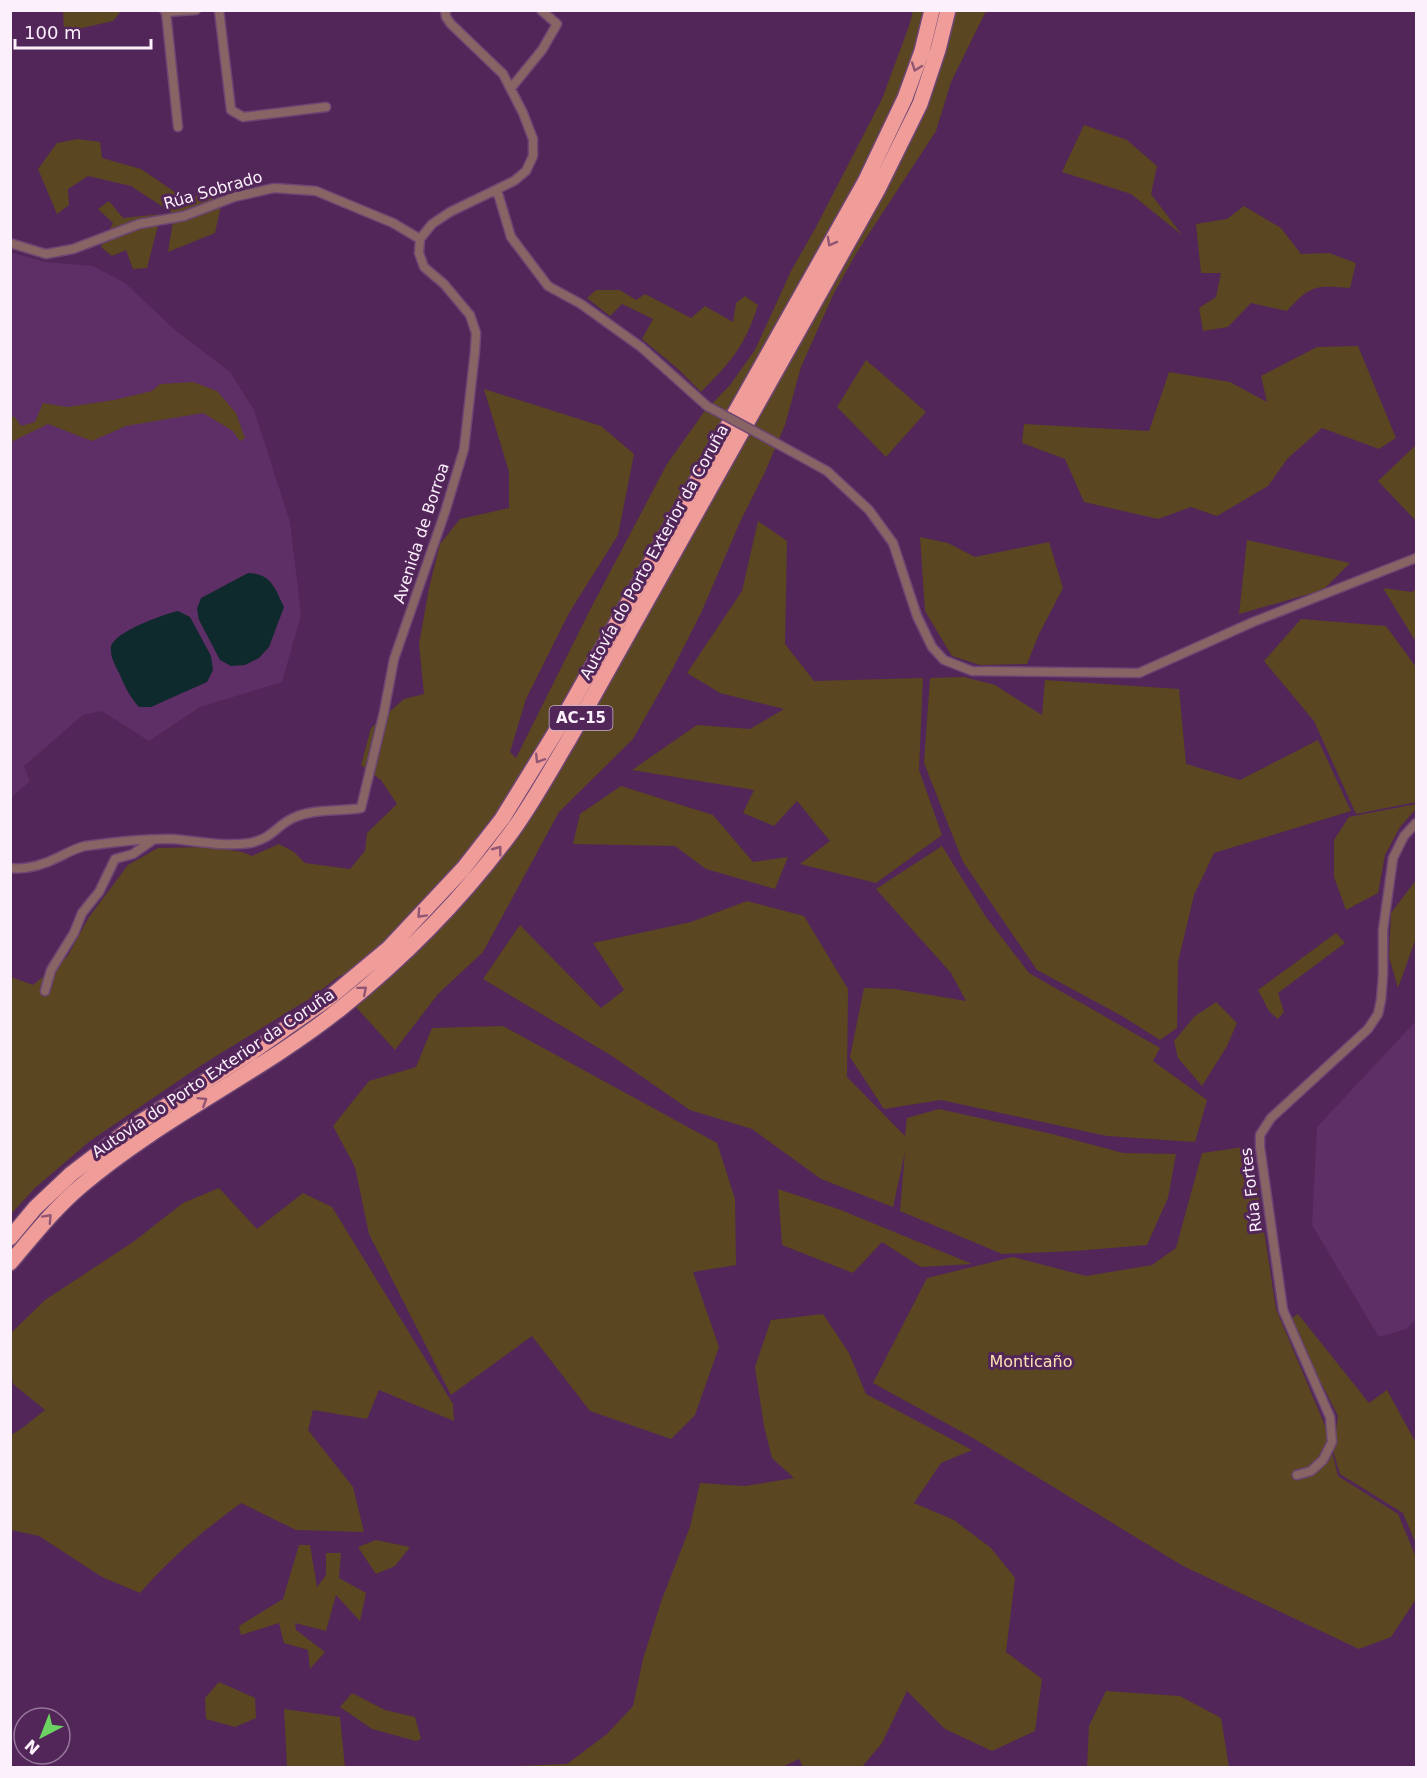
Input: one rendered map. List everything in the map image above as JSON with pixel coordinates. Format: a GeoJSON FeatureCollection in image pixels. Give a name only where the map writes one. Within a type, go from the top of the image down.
{"type":"FeatureCollection","features":[{"type":"Feature","properties":{"kind":"highway","name":"Autovía do Porto Exterior da Coruña"},"geometry":{"type":"LineString","coordinates":[[10,1238],[35,1208],[70,1174],[134,1126],[249,1054],[329,998],[389,948],[463,869],[495,828],[555,733],[865,182],[905,98],[922,51],[932,10]]}},
{"type":"Feature","properties":{"kind":"highway","name":"Autovía do Porto Exterior da Coruña"},"geometry":{"type":"LineString","coordinates":[[10,1263],[47,1218],[81,1186],[143,1139],[258,1067],[330,1017],[400,959],[475,880],[514,828],[568,741],[878,189],[920,104],[938,50],[948,10]]}},
{"type":"Feature","properties":{"kind":"street"},"geometry":{"type":"LineString","coordinates":[[178,127],[165,11],[196,10]]}},
{"type":"Feature","properties":{"kind":"street"},"geometry":{"type":"LineString","coordinates":[[219,10],[231,110],[243,117],[326,107]]}},
{"type":"Feature","properties":{"kind":"street"},"geometry":{"type":"LineString","coordinates":[[420,239],[432,224],[450,212],[514,182],[526,171],[533,156],[533,139],[503,74],[451,24],[446,17],[445,10]]}},
{"type":"Feature","properties":{"kind":"street"},"geometry":{"type":"LineString","coordinates":[[511,88],[542,50],[557,24],[541,10]]}},
{"type":"Feature","properties":{"kind":"street","name":"Rúa Sobrado"},"geometry":{"type":"LineString","coordinates":[[10,243],[46,254],[72,249],[139,224],[184,216],[234,197],[274,188],[316,191],[393,223],[420,239]]}},
{"type":"Feature","properties":{"kind":"street"},"geometry":{"type":"LineString","coordinates":[[497,190],[511,237],[548,286],[581,304],[641,347],[707,406],[827,471],[869,510],[893,543],[917,616],[932,648],[944,660],[972,671],[1139,673],[1253,622],[1416,558]]}},
{"type":"Feature","properties":{"kind":"street","name":"Avenida de Borroa"},"geometry":{"type":"LineString","coordinates":[[10,868],[19,869],[51,861],[81,847],[170,839],[227,844],[250,843],[270,837],[292,819],[321,810],[341,812],[361,808],[384,712],[393,658],[441,523],[464,449],[475,351],[476,333],[470,315],[444,284],[424,267],[419,253],[420,239]]}},
{"type":"Feature","properties":{"kind":"street","name":"Rúa Fortes"},"geometry":{"type":"LineString","coordinates":[[1297,1475],[1311,1471],[1323,1460],[1332,1442],[1330,1417],[1283,1310],[1260,1135],[1271,1118],[1368,1029],[1378,1014],[1383,975],[1383,930],[1393,858],[1404,836],[1416,823]]}},
{"type":"Feature","properties":{"kind":"street"},"geometry":{"type":"LineString","coordinates":[[45,991],[51,970],[74,933],[82,913],[99,892],[115,859],[133,854],[154,840]]}},
{"type":"Feature","properties":{"kind":"shaded area"},"geometry":{"type":"Polygon","coordinates":[[[10,252],[45,262],[93,266],[125,283],[175,330],[230,372],[254,410],[290,522],[301,615],[282,682],[200,707],[149,741],[102,711],[83,715],[24,766],[30,781],[11,798],[10,252]]]}},
{"type":"Feature","properties":{"kind":"shaded area"},"geometry":{"type":"Polygon","coordinates":[[[248,573],[268,579],[284,607],[269,647],[259,658],[245,665],[231,666],[220,660],[199,620],[197,609],[201,598],[248,573]]]}},
{"type":"Feature","properties":{"kind":"shaded area"},"geometry":{"type":"Polygon","coordinates":[[[178,611],[190,617],[211,656],[213,670],[207,682],[151,707],[139,707],[128,692],[114,662],[111,651],[113,642],[139,625],[178,611]]]}},
{"type":"Feature","properties":{"kind":"shaded area"},"geometry":{"type":"Polygon","coordinates":[[[1416,1021],[1416,1320],[1406,1329],[1379,1337],[1312,1225],[1317,1127],[1416,1021]]]}},
{"type":"Feature","properties":{"kind":"green space"},"geometry":{"type":"Polygon","coordinates":[[[63,10],[121,11],[113,21],[64,32],[63,10]]]}},
{"type":"Feature","properties":{"kind":"green space"},"geometry":{"type":"Polygon","coordinates":[[[913,11],[986,11],[951,82],[936,131],[857,252],[834,293],[801,367],[785,425],[765,472],[740,522],[701,613],[672,670],[633,739],[559,812],[483,952],[438,994],[395,1050],[355,1006],[341,975],[309,999],[200,1066],[90,1141],[35,1188],[11,1214],[11,977],[33,985],[67,957],[89,917],[128,865],[158,848],[209,847],[242,852],[252,856],[279,844],[294,852],[305,863],[350,869],[365,851],[367,833],[397,804],[381,780],[361,765],[371,728],[404,699],[424,694],[419,644],[440,544],[460,519],[509,508],[509,472],[484,389],[601,426],[634,454],[618,535],[569,613],[526,699],[510,752],[516,758],[591,608],[667,464],[704,412],[730,385],[755,350],[791,271],[882,99],[913,11]]]}},
{"type":"Feature","properties":{"kind":"green space"},"geometry":{"type":"Polygon","coordinates":[[[1084,125],[1127,140],[1157,166],[1151,194],[1182,235],[1131,194],[1062,172],[1084,125]]]}},
{"type":"Feature","properties":{"kind":"green space"},"geometry":{"type":"Polygon","coordinates":[[[77,139],[100,142],[102,158],[141,169],[185,199],[216,190],[223,197],[215,233],[168,252],[174,214],[131,186],[88,176],[68,189],[69,205],[57,214],[38,169],[57,143],[77,139]]]}},
{"type":"Feature","properties":{"kind":"green space"},"geometry":{"type":"Polygon","coordinates":[[[109,201],[123,218],[161,214],[147,268],[133,269],[126,250],[112,256],[101,247],[113,223],[98,209],[109,201]]]}},
{"type":"Feature","properties":{"kind":"green space"},"geometry":{"type":"Polygon","coordinates":[[[1244,206],[1281,228],[1301,254],[1329,253],[1356,263],[1350,288],[1321,287],[1314,289],[1302,296],[1287,311],[1251,303],[1228,327],[1203,331],[1199,308],[1216,297],[1221,273],[1201,273],[1196,224],[1227,219],[1244,206]]]}},
{"type":"Feature","properties":{"kind":"green space"},"geometry":{"type":"Polygon","coordinates":[[[596,290],[620,290],[636,300],[645,294],[691,318],[705,306],[733,322],[736,303],[745,296],[758,305],[748,332],[736,353],[701,392],[677,368],[642,339],[653,319],[622,304],[610,316],[587,298],[596,290]]]}},
{"type":"Feature","properties":{"kind":"green space"},"geometry":{"type":"Polygon","coordinates":[[[1358,346],[1396,438],[1379,449],[1322,428],[1288,458],[1268,486],[1217,516],[1191,507],[1158,519],[1084,502],[1065,459],[1022,443],[1024,424],[1149,431],[1169,372],[1230,382],[1267,402],[1261,376],[1317,347],[1358,346]]]}},
{"type":"Feature","properties":{"kind":"green space"},"geometry":{"type":"Polygon","coordinates":[[[866,360],[926,412],[886,457],[837,407],[866,360]]]}},
{"type":"Feature","properties":{"kind":"green space"},"geometry":{"type":"Polygon","coordinates":[[[193,382],[217,391],[236,413],[245,438],[240,441],[233,431],[203,413],[126,426],[92,441],[48,424],[11,442],[11,416],[15,417],[21,426],[35,422],[43,403],[67,407],[114,400],[152,391],[160,384],[193,382]]]}},
{"type":"Feature","properties":{"kind":"green space"},"geometry":{"type":"Polygon","coordinates":[[[1416,445],[1416,521],[1378,481],[1416,445]]]}},
{"type":"Feature","properties":{"kind":"green space"},"geometry":{"type":"Polygon","coordinates":[[[758,521],[787,541],[785,644],[814,681],[923,678],[919,770],[942,835],[876,883],[800,864],[830,841],[797,801],[774,826],[743,813],[754,790],[632,770],[697,725],[750,729],[784,709],[720,693],[687,673],[742,591],[758,521]]]}},
{"type":"Feature","properties":{"kind":"green space"},"geometry":{"type":"Polygon","coordinates":[[[920,537],[948,543],[975,557],[1049,542],[1063,588],[1039,634],[1027,664],[980,665],[952,656],[925,611],[920,537]]]}},
{"type":"Feature","properties":{"kind":"green space"},"geometry":{"type":"Polygon","coordinates":[[[1247,540],[1350,563],[1323,590],[1239,614],[1247,540]]]}},
{"type":"Feature","properties":{"kind":"green space"},"geometry":{"type":"Polygon","coordinates":[[[1383,588],[1412,592],[1416,589],[1416,642],[1383,588]]]}},
{"type":"Feature","properties":{"kind":"green space"},"geometry":{"type":"Polygon","coordinates":[[[1301,619],[1386,626],[1416,667],[1416,802],[1356,814],[1314,721],[1264,661],[1301,619]]]}},
{"type":"Feature","properties":{"kind":"green space"},"geometry":{"type":"Polygon","coordinates":[[[964,677],[995,685],[1042,715],[1045,680],[1179,689],[1186,764],[1240,780],[1318,740],[1351,811],[1214,853],[1194,895],[1178,962],[1177,1028],[1160,1040],[1122,1016],[1037,970],[963,862],[924,763],[930,678],[964,677]]]}},
{"type":"Feature","properties":{"kind":"green space"},"geometry":{"type":"Polygon","coordinates":[[[621,786],[713,815],[753,862],[788,857],[775,889],[706,869],[675,846],[573,844],[580,814],[621,786]]]}},
{"type":"Feature","properties":{"kind":"green space"},"geometry":{"type":"Polygon","coordinates":[[[1416,804],[1416,809],[1400,827],[1385,855],[1378,893],[1346,910],[1334,877],[1334,840],[1349,817],[1416,804]]]}},
{"type":"Feature","properties":{"kind":"green space"},"geometry":{"type":"Polygon","coordinates":[[[942,846],[986,917],[1029,973],[1160,1048],[1153,1061],[1207,1100],[1195,1142],[1107,1136],[941,1100],[884,1109],[850,1057],[864,988],[895,989],[966,1001],[951,973],[876,889],[942,846]]]}},
{"type":"Feature","properties":{"kind":"green space"},"geometry":{"type":"Polygon","coordinates":[[[1416,880],[1416,938],[1398,988],[1389,957],[1391,913],[1416,880]]]}},
{"type":"Feature","properties":{"kind":"green space"},"geometry":{"type":"Polygon","coordinates":[[[747,901],[804,916],[848,989],[847,1077],[905,1136],[907,1118],[939,1109],[1052,1134],[1123,1153],[1176,1154],[1168,1198],[1147,1245],[1002,1254],[900,1211],[905,1152],[893,1207],[821,1179],[752,1129],[690,1110],[612,1056],[483,979],[520,925],[601,1008],[624,990],[593,943],[691,922],[747,901]]]}},
{"type":"Feature","properties":{"kind":"green space"},"geometry":{"type":"Polygon","coordinates":[[[1336,933],[1345,943],[1278,993],[1284,1012],[1278,1019],[1269,1011],[1258,990],[1336,933]]]}},
{"type":"Feature","properties":{"kind":"green space"},"geometry":{"type":"Polygon","coordinates":[[[1216,1002],[1237,1023],[1227,1046],[1202,1086],[1178,1058],[1174,1041],[1195,1016],[1216,1002]]]}},
{"type":"Feature","properties":{"kind":"green space"},"geometry":{"type":"Polygon","coordinates":[[[503,1026],[717,1143],[735,1199],[736,1265],[693,1272],[719,1347],[695,1415],[671,1439],[590,1411],[532,1336],[451,1395],[369,1234],[355,1167],[333,1126],[369,1081],[416,1067],[432,1028],[503,1026]]]}},
{"type":"Feature","properties":{"kind":"green space","name":"Monticaño"},"geometry":{"type":"Polygon","coordinates":[[[1251,1146],[1276,1309],[1326,1428],[1338,1476],[1398,1514],[1416,1557],[1416,1599],[1391,1637],[1359,1649],[1183,1566],[973,1438],[873,1383],[927,1278],[1013,1257],[1086,1276],[1152,1265],[1176,1248],[1202,1153],[1251,1146]]]}},
{"type":"Feature","properties":{"kind":"green space"},"geometry":{"type":"Polygon","coordinates":[[[219,1188],[257,1229],[303,1193],[332,1207],[453,1404],[454,1421],[379,1390],[367,1419],[313,1410],[308,1430],[353,1487],[364,1532],[296,1530],[241,1503],[188,1545],[140,1593],[102,1577],[39,1536],[11,1530],[11,1435],[45,1410],[13,1384],[11,1333],[45,1300],[133,1242],[183,1203],[219,1188]]]}},
{"type":"Feature","properties":{"kind":"green space"},"geometry":{"type":"Polygon","coordinates":[[[778,1189],[841,1210],[972,1264],[921,1267],[882,1242],[853,1273],[782,1245],[778,1189]]]}},
{"type":"Feature","properties":{"kind":"green space"},"geometry":{"type":"Polygon","coordinates":[[[823,1314],[849,1353],[866,1394],[972,1450],[941,1463],[914,1503],[954,1520],[991,1548],[1015,1578],[1006,1652],[1042,1679],[1035,1731],[992,1751],[945,1729],[907,1691],[882,1743],[862,1767],[803,1767],[799,1759],[780,1768],[513,1767],[567,1764],[607,1734],[633,1706],[643,1659],[662,1599],[690,1527],[700,1483],[745,1486],[794,1478],[772,1458],[764,1426],[755,1367],[771,1320],[823,1314]]]}},
{"type":"Feature","properties":{"kind":"green space"},"geometry":{"type":"Polygon","coordinates":[[[1298,1314],[1369,1403],[1387,1390],[1416,1443],[1416,1544],[1403,1513],[1340,1474],[1333,1451],[1338,1416],[1289,1320],[1298,1314]]]}},
{"type":"Feature","properties":{"kind":"green space"},"geometry":{"type":"Polygon","coordinates":[[[376,1540],[410,1547],[395,1566],[376,1574],[358,1547],[376,1540]]]}},
{"type":"Feature","properties":{"kind":"green space"},"geometry":{"type":"Polygon","coordinates":[[[299,1545],[310,1545],[317,1587],[326,1575],[326,1553],[341,1553],[339,1578],[366,1593],[360,1621],[336,1595],[326,1631],[295,1623],[296,1630],[325,1652],[310,1669],[308,1650],[284,1643],[279,1623],[241,1635],[239,1626],[283,1599],[299,1545]]]}},
{"type":"Feature","properties":{"kind":"green space"},"geometry":{"type":"Polygon","coordinates":[[[219,1682],[255,1698],[256,1718],[235,1727],[206,1719],[205,1698],[219,1682]]]}},
{"type":"Feature","properties":{"kind":"green space"},"geometry":{"type":"Polygon","coordinates":[[[1106,1691],[1180,1696],[1221,1718],[1229,1767],[1087,1767],[1089,1726],[1106,1691]]]}},
{"type":"Feature","properties":{"kind":"green space"},"geometry":{"type":"Polygon","coordinates":[[[352,1693],[385,1710],[415,1717],[421,1739],[416,1741],[372,1729],[340,1707],[352,1693]]]}},
{"type":"Feature","properties":{"kind":"green space"},"geometry":{"type":"Polygon","coordinates":[[[284,1709],[340,1717],[345,1767],[287,1767],[284,1709]]]}}]}
